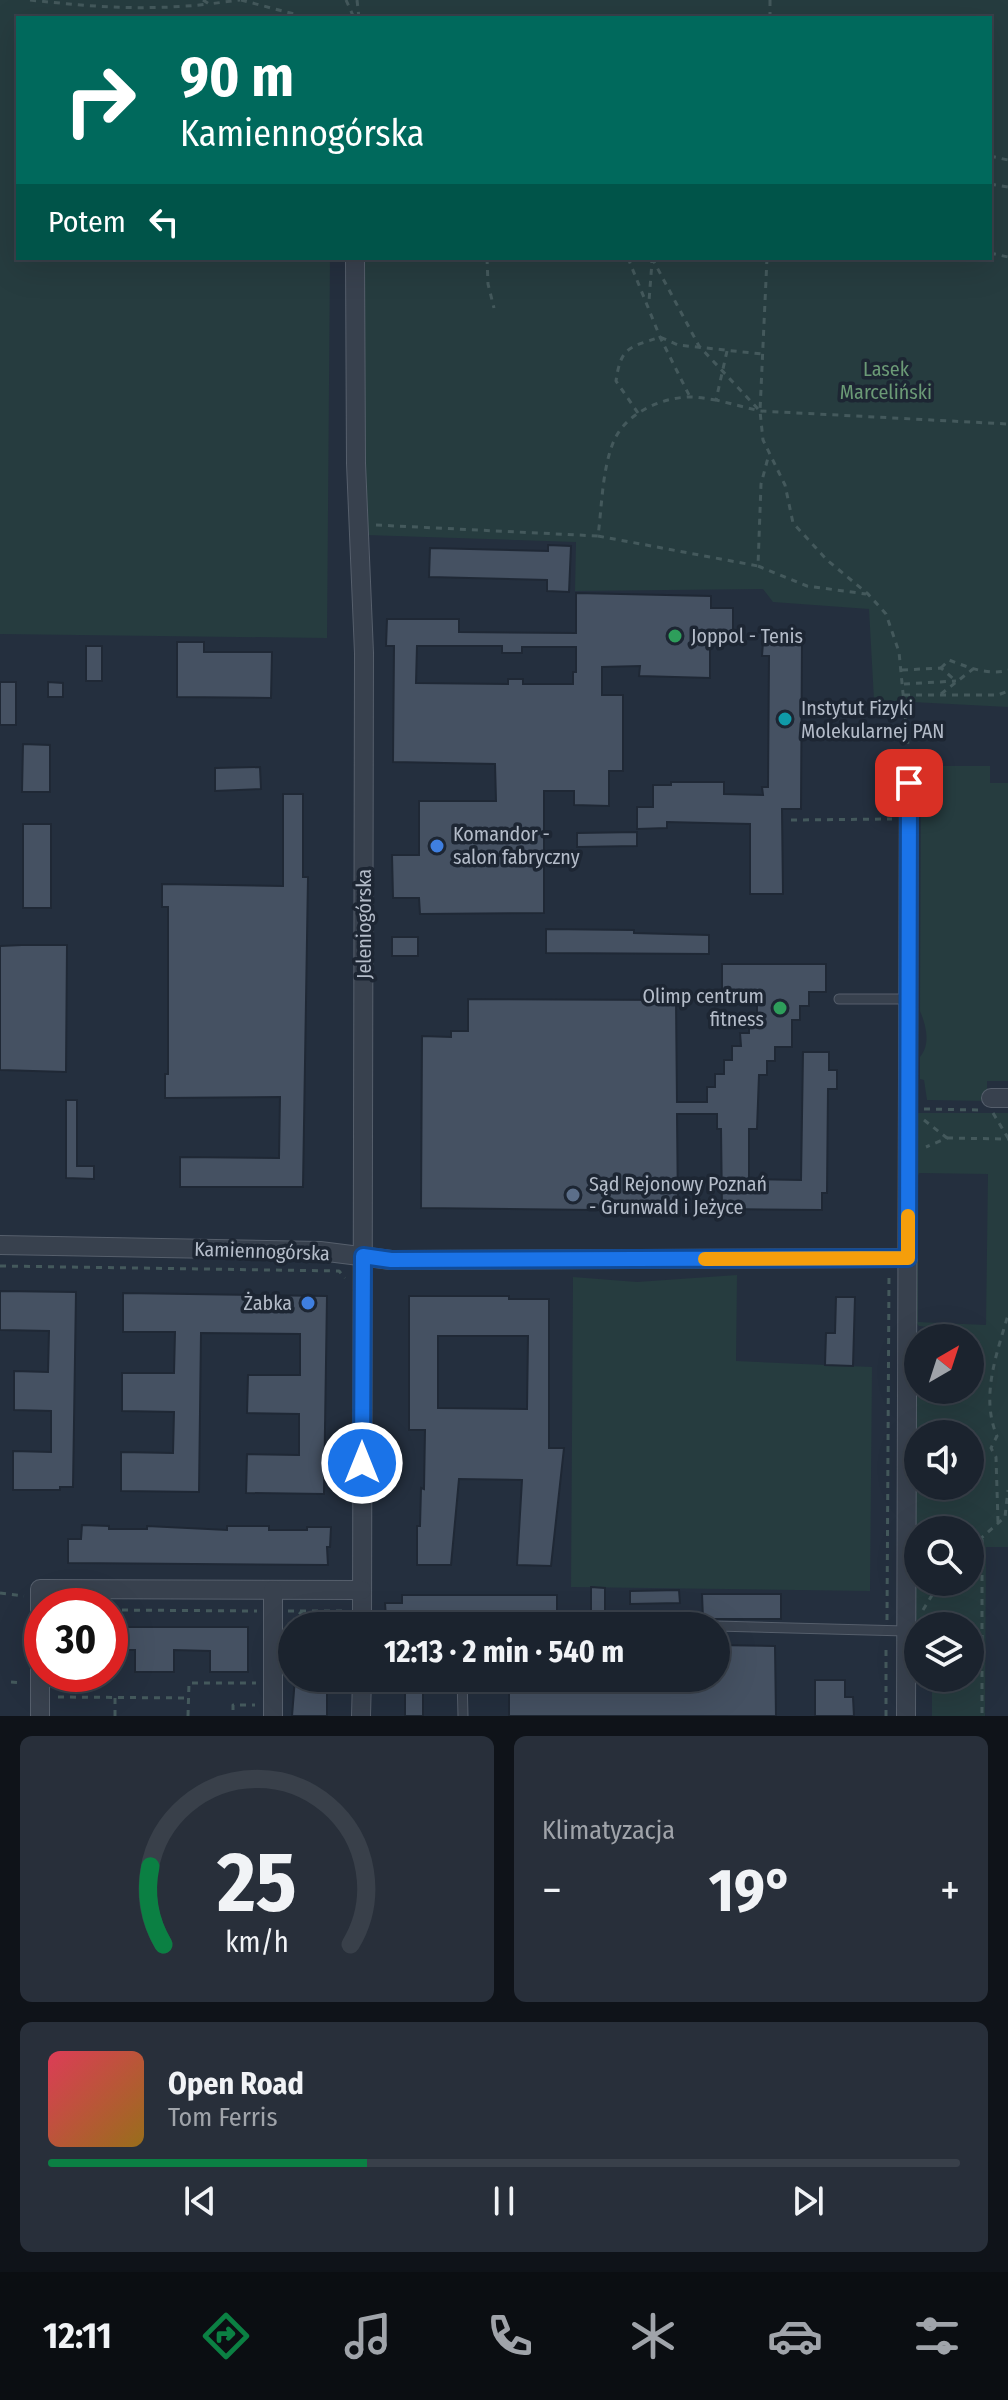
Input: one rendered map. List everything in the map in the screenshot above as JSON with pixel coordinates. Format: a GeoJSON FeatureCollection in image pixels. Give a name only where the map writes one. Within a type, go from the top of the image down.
{"type":"FeatureCollection","features":[{"type":"Feature","properties":{"kind":"street","name":"Jeleniogórska"},"geometry":{"type":"LineString","coordinates":[[355,260],[355,421],[364,653],[363,1256],[353,1590],[358,1612]]}},
{"type":"Feature","properties":{"kind":"street"},"geometry":{"type":"LineString","coordinates":[[906,1612],[908,1155],[913,1108],[909,999],[909,761]]}},
{"type":"Feature","properties":{"kind":"street","name":"Kamiennogórska"},"geometry":{"type":"LineString","coordinates":[[0,1245],[308,1250],[391,1260],[908,1258]]}},
{"type":"Feature","properties":{"kind":"street"},"geometry":{"type":"LineString","coordinates":[[40,1716],[40,1589],[353,1590]]}},
{"type":"Feature","properties":{"kind":"street"},"geometry":{"type":"LineString","coordinates":[[273,1590],[273,1711]]}},
{"type":"Feature","properties":{"kind":"street"},"geometry":{"type":"LineString","coordinates":[[361,1716],[362,1692]]}},
{"type":"Feature","properties":{"kind":"street"},"geometry":{"type":"LineString","coordinates":[[906,1692],[906,1716]]}},
{"type":"Feature","properties":{"kind":"lane"},"geometry":{"type":"LineString","coordinates":[[839,999],[909,999]]}},
{"type":"Feature","properties":{"kind":"lane"},"geometry":{"type":"LineString","coordinates":[[730,1626],[904,1631]]}},
{"type":"Feature","properties":{"kind":"lane"},"geometry":{"type":"LineString","coordinates":[[462,1692],[463,1716]]}},
{"type":"Feature","properties":{"kind":"path"},"geometry":{"type":"LineString","coordinates":[[30,0],[117,9],[164,9],[240,0],[301,16]]}},
{"type":"Feature","properties":{"kind":"path"},"geometry":{"type":"LineString","coordinates":[[203,0],[209,4]]}},
{"type":"Feature","properties":{"kind":"path"},"geometry":{"type":"LineString","coordinates":[[487,260],[488,284],[494,308]]}},
{"type":"Feature","properties":{"kind":"path"},"geometry":{"type":"LineString","coordinates":[[629,260],[660,337],[690,397]]}},
{"type":"Feature","properties":{"kind":"path"},"geometry":{"type":"LineString","coordinates":[[648,305],[651,260]]}},
{"type":"Feature","properties":{"kind":"path"},"geometry":{"type":"LineString","coordinates":[[652,260],[699,346],[760,411]]}},
{"type":"Feature","properties":{"kind":"path"},"geometry":{"type":"LineString","coordinates":[[767,260],[759,423],[769,454],[785,485],[793,523],[827,560],[868,594],[886,614],[895,633],[902,670],[909,761]]}},
{"type":"Feature","properties":{"kind":"path"},"geometry":{"type":"LineString","coordinates":[[638,413],[616,381],[620,359],[630,348],[660,337],[678,345],[763,354]]}},
{"type":"Feature","properties":{"kind":"path"},"geometry":{"type":"LineString","coordinates":[[716,400],[727,351]]}},
{"type":"Feature","properties":{"kind":"path"},"geometry":{"type":"LineString","coordinates":[[598,536],[605,478],[614,441],[627,422],[638,413],[669,401],[690,397],[760,411],[1008,424]]}},
{"type":"Feature","properties":{"kind":"path"},"geometry":{"type":"LineString","coordinates":[[758,566],[761,484],[769,454]]}},
{"type":"Feature","properties":{"kind":"path"},"geometry":{"type":"LineString","coordinates":[[359,524],[598,536],[758,566],[807,586],[868,594]]}},
{"type":"Feature","properties":{"kind":"path"},"geometry":{"type":"LineString","coordinates":[[902,670],[941,668],[949,660],[973,669],[999,673],[1008,670]]}},
{"type":"Feature","properties":{"kind":"path"},"geometry":{"type":"LineString","coordinates":[[941,668],[956,681]]}},
{"type":"Feature","properties":{"kind":"path"},"geometry":{"type":"LineString","coordinates":[[939,695],[973,669]]}},
{"type":"Feature","properties":{"kind":"path"},"geometry":{"type":"LineString","coordinates":[[903,684],[956,681]]}},
{"type":"Feature","properties":{"kind":"path"},"geometry":{"type":"LineString","coordinates":[[904,695],[998,695],[1008,691]]}},
{"type":"Feature","properties":{"kind":"path"},"geometry":{"type":"LineString","coordinates":[[998,695],[1008,699]]}},
{"type":"Feature","properties":{"kind":"path"},"geometry":{"type":"LineString","coordinates":[[791,820],[893,819]]}},
{"type":"Feature","properties":{"kind":"path"},"geometry":{"type":"LineString","coordinates":[[908,1155],[947,1138],[1008,1138],[997,1104],[913,1108]]}},
{"type":"Feature","properties":{"kind":"path"},"geometry":{"type":"LineString","coordinates":[[913,1108],[947,1138]]}},
{"type":"Feature","properties":{"kind":"path"},"geometry":{"type":"LineString","coordinates":[[0,1266],[335,1271],[346,1278]]}},
{"type":"Feature","properties":{"kind":"path"},"geometry":{"type":"LineString","coordinates":[[886,1270],[889,1272],[886,1716]]}},
{"type":"Feature","properties":{"kind":"path"},"geometry":{"type":"LineString","coordinates":[[998,1522],[996,1457],[991,1448],[997,1436],[992,1424],[990,1394],[992,1368],[1008,1315]]}},
{"type":"Feature","properties":{"kind":"path"},"geometry":{"type":"LineString","coordinates":[[984,1537],[1005,1517],[1008,1490]]}},
{"type":"Feature","properties":{"kind":"path"},"geometry":{"type":"LineString","coordinates":[[128,1610],[344,1611],[353,1590]]}},
{"type":"Feature","properties":{"kind":"path"},"geometry":{"type":"LineString","coordinates":[[982,1596],[982,1716]]}},
{"type":"Feature","properties":{"kind":"path"},"geometry":{"type":"LineString","coordinates":[[11,1682],[24,1683]]}},
{"type":"Feature","properties":{"kind":"path"},"geometry":{"type":"LineString","coordinates":[[188,1716],[189,1683],[273,1683]]}},
{"type":"Feature","properties":{"kind":"path"},"geometry":{"type":"LineString","coordinates":[[50,1697],[189,1698]]}},
{"type":"Feature","properties":{"kind":"path"},"geometry":{"type":"LineString","coordinates":[[115,1698],[115,1716]]}},
{"type":"Feature","properties":{"kind":"path"},"geometry":{"type":"LineString","coordinates":[[233,1710],[233,1705],[273,1711]]}},
{"type":"Feature","properties":{"kind":"green space","name":"Lasek Marceliński"},"geometry":{"type":"Polygon","coordinates":[[[0,0],[1008,0],[1008,707],[874,700],[869,609],[773,602],[763,589],[575,591],[576,542],[365,535],[364,260],[992,260],[992,16],[16,16],[16,260],[330,260],[327,638],[0,634],[0,0]]]}},
{"type":"Feature","properties":{"kind":"green space"},"geometry":{"type":"Polygon","coordinates":[[[930,766],[990,766],[990,783],[1008,783],[1008,1081],[987,1081],[987,1101],[927,1100],[924,1080],[920,1079],[920,1057],[926,1040],[926,1028],[920,1011],[921,775],[930,766]]]}},
{"type":"Feature","properties":{"kind":"green space"},"geometry":{"type":"Polygon","coordinates":[[[918,1113],[1008,1113],[1008,1547],[986,1547],[985,1716],[932,1716],[932,1692],[984,1692],[984,1612],[915,1612],[915,1596],[984,1596],[984,1516],[915,1516],[915,1500],[984,1500],[984,1420],[915,1420],[915,1404],[984,1404],[988,1174],[919,1173],[916,1182],[918,1113]]]}},
{"type":"Feature","properties":{"kind":"green space"},"geometry":{"type":"Polygon","coordinates":[[[918,1198],[918,1322],[963,1324],[916,1323],[918,1198]]]}},
{"type":"Feature","properties":{"kind":"green space"},"geometry":{"type":"Polygon","coordinates":[[[737,1275],[736,1361],[872,1367],[870,1591],[571,1587],[573,1277],[637,1282],[737,1275]]]}},
{"type":"Feature","properties":{"kind":"building"},"geometry":{"type":"Polygon","coordinates":[[[548,545],[571,546],[569,592],[547,591],[547,580],[429,577],[430,548],[548,551],[548,545]]]}},
{"type":"Feature","properties":{"kind":"building"},"geometry":{"type":"Polygon","coordinates":[[[576,593],[711,596],[711,608],[733,608],[733,638],[710,638],[710,678],[639,676],[640,666],[602,667],[602,695],[623,695],[623,771],[609,771],[609,806],[574,805],[574,791],[544,791],[544,913],[420,914],[419,898],[393,898],[392,855],[419,855],[419,801],[496,801],[495,764],[393,762],[394,646],[386,646],[387,619],[459,619],[459,632],[576,633],[576,593]],[[417,646],[416,683],[508,684],[508,679],[523,679],[523,684],[573,684],[576,647],[522,647],[522,653],[502,653],[502,646],[417,646]]]}},
{"type":"Feature","properties":{"kind":"building","name":"Instytut Fizyki Molekularnej PAN"},"geometry":{"type":"Polygon","coordinates":[[[802,640],[801,809],[782,809],[783,894],[750,894],[750,824],[667,822],[667,828],[637,829],[637,807],[653,807],[653,785],[671,785],[671,782],[724,782],[724,794],[763,795],[762,787],[768,787],[769,656],[762,656],[763,642],[802,640]]]}},
{"type":"Feature","properties":{"kind":"building"},"geometry":{"type":"Polygon","coordinates":[[[177,642],[204,642],[204,652],[272,652],[271,698],[177,697],[177,642]]]}},
{"type":"Feature","properties":{"kind":"building"},"geometry":{"type":"Polygon","coordinates":[[[86,646],[102,646],[102,681],[86,681],[86,646]]]}},
{"type":"Feature","properties":{"kind":"building"},"geometry":{"type":"Polygon","coordinates":[[[0,682],[16,682],[16,725],[0,725],[0,682]]]}},
{"type":"Feature","properties":{"kind":"building"},"geometry":{"type":"Polygon","coordinates":[[[48,682],[63,683],[63,697],[48,697],[48,682]]]}},
{"type":"Feature","properties":{"kind":"building"},"geometry":{"type":"Polygon","coordinates":[[[23,744],[50,745],[50,792],[22,792],[23,744]]]}},
{"type":"Feature","properties":{"kind":"building"},"geometry":{"type":"Polygon","coordinates":[[[260,767],[261,789],[215,791],[215,768],[260,767]]]}},
{"type":"Feature","properties":{"kind":"building"},"geometry":{"type":"Polygon","coordinates":[[[283,794],[303,794],[303,877],[308,877],[303,1187],[180,1187],[180,1157],[279,1158],[280,1097],[165,1098],[165,1074],[168,1074],[168,907],[162,907],[162,884],[283,886],[283,794]]]}},
{"type":"Feature","properties":{"kind":"building"},"geometry":{"type":"Polygon","coordinates":[[[23,824],[51,824],[51,908],[23,908],[23,824]]]}},
{"type":"Feature","properties":{"kind":"building"},"geometry":{"type":"Polygon","coordinates":[[[637,832],[637,846],[577,847],[577,833],[637,832]]]}},
{"type":"Feature","properties":{"kind":"building"},"geometry":{"type":"Polygon","coordinates":[[[546,929],[709,935],[709,954],[546,953],[546,929]]]}},
{"type":"Feature","properties":{"kind":"building"},"geometry":{"type":"Polygon","coordinates":[[[392,937],[418,937],[418,956],[392,956],[392,937]]]}},
{"type":"Feature","properties":{"kind":"building"},"geometry":{"type":"Polygon","coordinates":[[[67,945],[66,1072],[0,1070],[0,946],[67,945]]]}},
{"type":"Feature","properties":{"kind":"building"},"geometry":{"type":"Polygon","coordinates":[[[722,964],[826,964],[826,992],[809,992],[809,1006],[800,1006],[800,1020],[792,1020],[792,1047],[775,1047],[775,1061],[767,1061],[767,1075],[759,1075],[757,1129],[749,1129],[749,1179],[801,1180],[803,1052],[829,1052],[829,1070],[837,1070],[837,1089],[828,1089],[827,1193],[822,1193],[822,1210],[722,1209],[721,1129],[717,1129],[717,1114],[677,1114],[678,1211],[421,1208],[422,1036],[451,1037],[451,1031],[468,1031],[468,999],[676,1000],[677,1102],[707,1102],[707,1087],[715,1087],[715,1074],[724,1074],[724,1060],[732,1060],[732,1046],[741,1046],[740,1033],[749,1033],[749,1019],[757,1019],[757,994],[722,994],[722,964]]]}},
{"type":"Feature","properties":{"kind":"building"},"geometry":{"type":"Polygon","coordinates":[[[66,1100],[77,1100],[77,1166],[94,1166],[94,1179],[66,1178],[66,1100]]]}},
{"type":"Feature","properties":{"kind":"building"},"geometry":{"type":"Polygon","coordinates":[[[0,1291],[76,1292],[73,1487],[13,1490],[13,1451],[51,1452],[51,1411],[14,1410],[14,1371],[48,1372],[49,1331],[0,1330],[0,1291]]]}},
{"type":"Feature","properties":{"kind":"building"},"geometry":{"type":"Polygon","coordinates":[[[123,1293],[327,1296],[324,1494],[246,1493],[247,1454],[299,1455],[299,1414],[247,1413],[248,1375],[300,1375],[300,1334],[201,1333],[199,1492],[121,1491],[121,1452],[173,1453],[174,1412],[122,1411],[122,1373],[174,1373],[175,1332],[123,1332],[123,1293]]]}},
{"type":"Feature","properties":{"kind":"building"},"geometry":{"type":"Polygon","coordinates":[[[409,1296],[549,1299],[549,1448],[564,1448],[551,1566],[517,1565],[522,1480],[459,1479],[451,1565],[417,1565],[417,1526],[420,1526],[421,1488],[424,1489],[425,1430],[409,1430],[409,1296]],[[438,1336],[438,1408],[527,1409],[528,1336],[438,1336]]]}},
{"type":"Feature","properties":{"kind":"building"},"geometry":{"type":"Polygon","coordinates":[[[836,1297],[855,1297],[853,1366],[825,1365],[826,1333],[835,1333],[836,1297]]]}},
{"type":"Feature","properties":{"kind":"building"},"geometry":{"type":"Polygon","coordinates":[[[82,1525],[109,1526],[109,1529],[147,1529],[147,1526],[227,1530],[227,1526],[269,1526],[269,1530],[331,1527],[330,1547],[327,1547],[328,1565],[68,1563],[68,1539],[81,1539],[82,1525]]]}},
{"type":"Feature","properties":{"kind":"building"},"geometry":{"type":"Polygon","coordinates":[[[591,1587],[605,1588],[605,1612],[591,1612],[591,1587]]]}},
{"type":"Feature","properties":{"kind":"building"},"geometry":{"type":"Polygon","coordinates":[[[679,1590],[680,1603],[630,1604],[630,1591],[679,1590]]]}},
{"type":"Feature","properties":{"kind":"building"},"geometry":{"type":"Polygon","coordinates":[[[702,1594],[781,1594],[781,1619],[730,1619],[730,1612],[703,1612],[702,1594]]]}},
{"type":"Feature","properties":{"kind":"building"},"geometry":{"type":"Polygon","coordinates":[[[402,1595],[557,1595],[557,1612],[386,1612],[385,1603],[402,1603],[402,1595]]]}},
{"type":"Feature","properties":{"kind":"building"},"geometry":{"type":"Polygon","coordinates":[[[128,1627],[248,1627],[248,1672],[210,1672],[210,1651],[174,1650],[174,1672],[135,1672],[135,1650],[128,1650],[128,1627]]]}},
{"type":"Feature","properties":{"kind":"building"},"geometry":{"type":"Polygon","coordinates":[[[730,1645],[775,1646],[776,1716],[509,1716],[509,1692],[730,1692],[730,1645]]]}},
{"type":"Feature","properties":{"kind":"building"},"geometry":{"type":"Polygon","coordinates":[[[815,1680],[845,1680],[845,1697],[853,1697],[854,1716],[815,1716],[815,1680]]]}},
{"type":"Feature","properties":{"kind":"building"},"geometry":{"type":"Polygon","coordinates":[[[294,1692],[327,1692],[327,1716],[292,1716],[294,1692]]]}},
{"type":"Feature","properties":{"kind":"building"},"geometry":{"type":"Polygon","coordinates":[[[405,1692],[423,1692],[423,1716],[405,1716],[405,1692]]]}},
{"type":"Feature","properties":{"kind":"slow traffic"},"geometry":{"type":"LineString","coordinates":[[705,1259],[908,1258],[908,1216]]}},
{"type":"Feature","properties":{"kind":"place","name":"Joppol - Tenis"},"geometry":{"type":"Point","coordinates":[675,636]}},
{"type":"Feature","properties":{"kind":"place","name":"Instytut Fizyki Molekularnej PAN"},"geometry":{"type":"Point","coordinates":[785,719]}},
{"type":"Feature","properties":{"kind":"place","name":"Komandor - salon fabryczny"},"geometry":{"type":"Point","coordinates":[437,846]}},
{"type":"Feature","properties":{"kind":"place","name":"Olimp centrum fitness"},"geometry":{"type":"Point","coordinates":[780,1008]}},
{"type":"Feature","properties":{"kind":"place","name":"Sąd Rejonowy Poznań - Grunwald i Jeżyce"},"geometry":{"type":"Point","coordinates":[573,1195]}},
{"type":"Feature","properties":{"kind":"place","name":"Żabka"},"geometry":{"type":"Point","coordinates":[308,1303]}},
{"type":"Feature","properties":{"kind":"route"},"geometry":{"type":"LineString","coordinates":[[362,1463],[363,1256],[391,1260],[908,1258],[909,783]]}}]}
